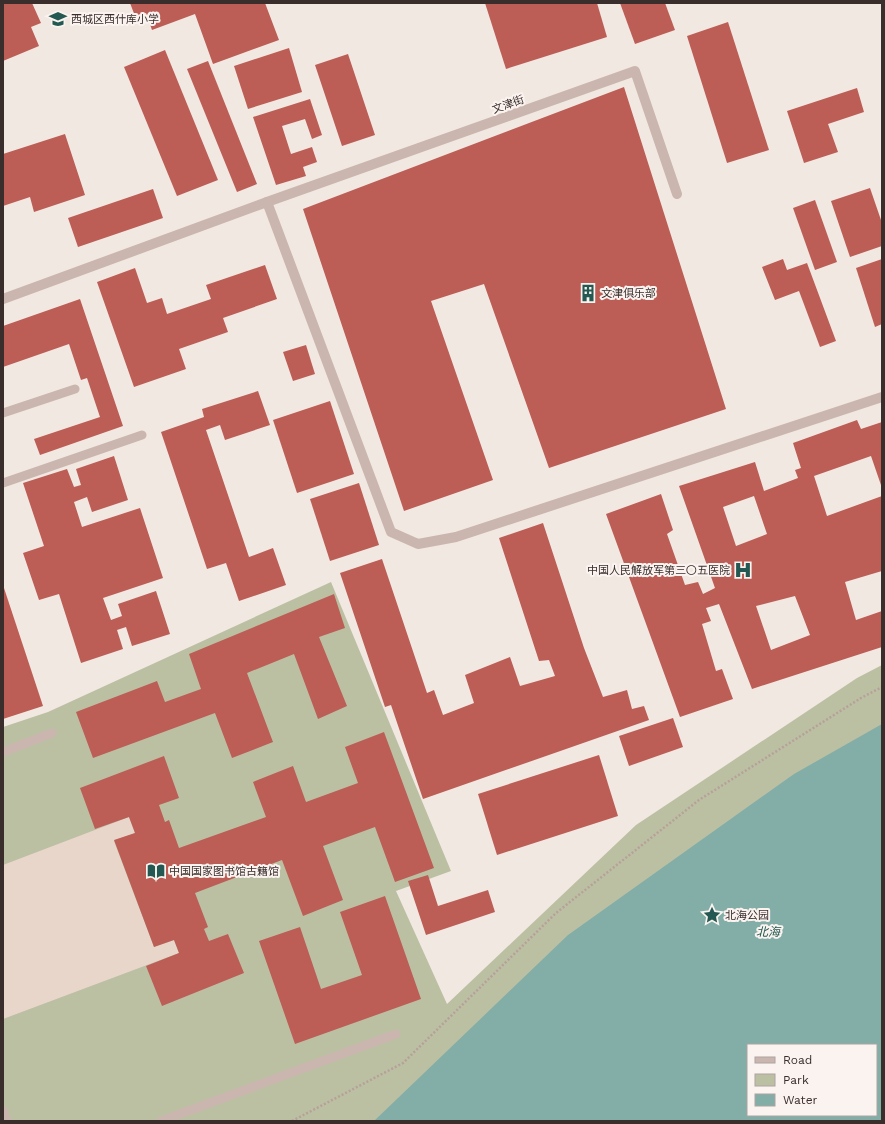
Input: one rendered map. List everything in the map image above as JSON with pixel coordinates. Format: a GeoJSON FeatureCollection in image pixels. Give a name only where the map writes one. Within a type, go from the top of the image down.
{"type":"FeatureCollection","features":[{"type":"Feature","properties":{"kind":"street","name":"文津街"},"geometry":{"type":"LineString","coordinates":[[266,202],[635,71],[677,194]]}},
{"type":"Feature","properties":{"kind":"street"},"geometry":{"type":"LineString","coordinates":[[3,299],[266,202],[391,532],[418,544],[456,537],[882,397]]}},
{"type":"Feature","properties":{"kind":"lane"},"geometry":{"type":"LineString","coordinates":[[3,413],[76,389]]}},
{"type":"Feature","properties":{"kind":"lane"},"geometry":{"type":"LineString","coordinates":[[3,483],[142,435]]}},
{"type":"Feature","properties":{"kind":"lane"},"geometry":{"type":"LineString","coordinates":[[3,752],[52,733]]}},
{"type":"Feature","properties":{"kind":"lane"},"geometry":{"type":"LineString","coordinates":[[161,1121],[396,1034]]}},
{"type":"Feature","properties":{"kind":"lane"},"geometry":{"type":"LineString","coordinates":[[3,1110],[7,1121]]}},
{"type":"Feature","properties":{"kind":"path"},"geometry":{"type":"LineString","coordinates":[[292,1121],[403,1063],[556,913],[699,800],[861,698],[882,687]]}},
{"type":"Feature","properties":{"kind":"green space"},"geometry":{"type":"Polygon","coordinates":[[[331,582],[451,871],[396,891],[447,1004],[636,825],[857,678],[882,665],[882,1121],[3,1121],[3,727],[48,712],[331,582]]]}},
{"type":"Feature","properties":{"kind":"shaded area"},"geometry":{"type":"Polygon","coordinates":[[[129,817],[135,833],[114,841],[154,947],[174,940],[179,953],[3,1019],[3,865],[129,817]]]}},
{"type":"Feature","properties":{"kind":"water","name":"北海"},"geometry":{"type":"Polygon","coordinates":[[[882,724],[882,1121],[374,1121],[568,935],[794,774],[882,724]]]}},
{"type":"Feature","properties":{"kind":"building"},"geometry":{"type":"Polygon","coordinates":[[[3,3],[32,3],[41,23],[31,27],[39,46],[3,61],[3,3]]]}},
{"type":"Feature","properties":{"kind":"building"},"geometry":{"type":"Polygon","coordinates":[[[130,3],[265,3],[279,40],[213,64],[195,14],[152,30],[146,13],[135,16],[130,3]]]}},
{"type":"Feature","properties":{"kind":"building"},"geometry":{"type":"Polygon","coordinates":[[[485,3],[597,3],[607,37],[506,69],[485,3]]]}},
{"type":"Feature","properties":{"kind":"building"},"geometry":{"type":"Polygon","coordinates":[[[620,3],[665,3],[675,30],[635,44],[620,3]]]}},
{"type":"Feature","properties":{"kind":"building"},"geometry":{"type":"Polygon","coordinates":[[[728,22],[769,150],[727,163],[687,36],[728,22]]]}},
{"type":"Feature","properties":{"kind":"building"},"geometry":{"type":"Polygon","coordinates":[[[289,48],[302,92],[248,109],[234,66],[289,48]]]}},
{"type":"Feature","properties":{"kind":"building"},"geometry":{"type":"Polygon","coordinates":[[[165,50],[218,180],[177,196],[124,67],[165,50]]]}},
{"type":"Feature","properties":{"kind":"building"},"geometry":{"type":"Polygon","coordinates":[[[348,54],[375,135],[342,146],[315,65],[348,54]]]}},
{"type":"Feature","properties":{"kind":"building"},"geometry":{"type":"Polygon","coordinates":[[[208,61],[257,184],[237,192],[187,69],[208,61]]]}},
{"type":"Feature","properties":{"kind":"building","name":"文津俱乐部"},"geometry":{"type":"Polygon","coordinates":[[[624,87],[726,409],[549,468],[484,284],[431,301],[493,480],[404,511],[303,209],[624,87]]]}},
{"type":"Feature","properties":{"kind":"building"},"geometry":{"type":"Polygon","coordinates":[[[857,88],[864,112],[828,124],[838,152],[804,163],[787,111],[857,88]]]}},
{"type":"Feature","properties":{"kind":"building"},"geometry":{"type":"Polygon","coordinates":[[[310,99],[322,135],[312,139],[305,119],[282,126],[291,154],[312,147],[317,162],[303,167],[306,176],[276,185],[253,117],[310,99]]]}},
{"type":"Feature","properties":{"kind":"building"},"geometry":{"type":"Polygon","coordinates":[[[65,134],[85,195],[34,212],[30,197],[3,206],[3,154],[65,134]]]}},
{"type":"Feature","properties":{"kind":"building"},"geometry":{"type":"Polygon","coordinates":[[[870,188],[882,223],[882,246],[850,257],[831,201],[870,188]]]}},
{"type":"Feature","properties":{"kind":"building"},"geometry":{"type":"Polygon","coordinates":[[[153,189],[163,218],[78,247],[68,218],[153,189]]]}},
{"type":"Feature","properties":{"kind":"building"},"geometry":{"type":"Polygon","coordinates":[[[815,200],[837,262],[815,270],[793,208],[815,200]]]}},
{"type":"Feature","properties":{"kind":"building"},"geometry":{"type":"Polygon","coordinates":[[[783,259],[787,270],[807,263],[836,341],[820,347],[799,291],[775,300],[762,267],[783,259]]]}},
{"type":"Feature","properties":{"kind":"building"},"geometry":{"type":"Polygon","coordinates":[[[882,259],[882,324],[875,327],[856,268],[882,259]]]}},
{"type":"Feature","properties":{"kind":"building"},"geometry":{"type":"Polygon","coordinates":[[[265,265],[277,299],[223,318],[228,332],[179,349],[186,369],[134,387],[97,282],[135,268],[147,303],[162,298],[167,314],[211,299],[206,285],[265,265]]]}},
{"type":"Feature","properties":{"kind":"building"},"geometry":{"type":"Polygon","coordinates":[[[80,299],[123,426],[40,455],[34,439],[100,417],[87,378],[81,380],[69,344],[3,367],[3,326],[80,299]]]}},
{"type":"Feature","properties":{"kind":"building"},"geometry":{"type":"Polygon","coordinates":[[[306,345],[315,374],[293,381],[283,352],[306,345]]]}},
{"type":"Feature","properties":{"kind":"building"},"geometry":{"type":"Polygon","coordinates":[[[258,391],[270,425],[225,440],[220,425],[206,430],[249,557],[273,548],[286,585],[239,601],[226,563],[207,569],[161,432],[204,417],[202,409],[258,391]]]}},
{"type":"Feature","properties":{"kind":"building"},"geometry":{"type":"Polygon","coordinates":[[[330,401],[354,474],[297,493],[273,420],[330,401]]]}},
{"type":"Feature","properties":{"kind":"building"},"geometry":{"type":"Polygon","coordinates":[[[857,420],[861,429],[882,422],[882,488],[871,456],[814,476],[827,516],[882,496],[882,571],[845,582],[856,620],[882,611],[882,647],[752,689],[719,604],[706,608],[711,621],[702,624],[716,671],[722,669],[733,699],[680,717],[606,514],[661,494],[673,530],[667,534],[685,585],[698,582],[703,594],[715,588],[679,486],[755,462],[764,491],[798,478],[795,470],[801,468],[793,443],[857,420]],[[754,496],[723,507],[736,546],[767,534],[754,496]],[[795,596],[756,606],[771,650],[810,635],[795,596]]]}},
{"type":"Feature","properties":{"kind":"building"},"geometry":{"type":"Polygon","coordinates":[[[114,456],[128,500],[92,512],[87,497],[74,502],[82,527],[140,508],[163,578],[103,598],[111,620],[122,616],[118,604],[156,591],[170,634],[132,646],[126,627],[117,630],[123,649],[81,663],[59,594],[39,600],[23,553],[44,546],[23,483],[67,469],[74,487],[81,485],[76,469],[114,456]]]}},
{"type":"Feature","properties":{"kind":"building"},"geometry":{"type":"Polygon","coordinates":[[[359,483],[379,545],[330,561],[310,499],[359,483]]]}},
{"type":"Feature","properties":{"kind":"building"},"geometry":{"type":"Polygon","coordinates":[[[543,523],[584,648],[603,697],[627,690],[632,709],[644,706],[649,720],[423,799],[391,705],[385,707],[340,573],[382,559],[427,693],[434,690],[443,715],[474,703],[465,675],[510,657],[520,686],[555,676],[549,660],[539,661],[499,538],[543,523]]]}},
{"type":"Feature","properties":{"kind":"building"},"geometry":{"type":"Polygon","coordinates":[[[3,585],[43,706],[3,719],[3,585]]]}},
{"type":"Feature","properties":{"kind":"building"},"geometry":{"type":"Polygon","coordinates":[[[334,594],[345,628],[319,637],[347,706],[318,719],[294,654],[247,673],[273,742],[232,758],[215,713],[93,758],[76,712],[157,681],[165,702],[201,689],[189,654],[334,594]]]}},
{"type":"Feature","properties":{"kind":"building"},"geometry":{"type":"Polygon","coordinates":[[[673,718],[683,747],[629,766],[619,736],[673,718]]]}},
{"type":"Feature","properties":{"kind":"building"},"geometry":{"type":"Polygon","coordinates":[[[384,732],[434,868],[395,882],[375,827],[323,846],[343,900],[303,916],[282,860],[195,893],[208,927],[204,929],[209,941],[228,934],[244,973],[162,1006],[146,966],[179,953],[174,940],[154,947],[114,840],[135,833],[129,817],[95,829],[80,788],[164,756],[179,798],[159,805],[165,822],[169,820],[179,848],[266,817],[253,782],[293,766],[306,802],[358,783],[345,747],[384,732]]]}},
{"type":"Feature","properties":{"kind":"building"},"geometry":{"type":"Polygon","coordinates":[[[599,755],[618,816],[497,855],[478,794],[599,755]]]}},
{"type":"Feature","properties":{"kind":"building"},"geometry":{"type":"Polygon","coordinates":[[[428,875],[438,906],[488,890],[495,912],[426,935],[408,881],[428,875]]]}},
{"type":"Feature","properties":{"kind":"building"},"geometry":{"type":"Polygon","coordinates":[[[385,896],[421,999],[295,1044],[259,941],[300,927],[321,989],[362,975],[340,912],[385,896]]]}},
{"type":"Feature","properties":{"kind":"place","name":"西城区西什库小学"},"geometry":{"type":"Point","coordinates":[58,19]}},
{"type":"Feature","properties":{"kind":"place","name":"文津俱乐部"},"geometry":{"type":"Point","coordinates":[588,293]}},
{"type":"Feature","properties":{"kind":"place","name":"中国人民解放军第三〇五医院"},"geometry":{"type":"Point","coordinates":[743,570]}},
{"type":"Feature","properties":{"kind":"place","name":"中国国家图书馆古籍馆"},"geometry":{"type":"Point","coordinates":[156,871]}},
{"type":"Feature","properties":{"kind":"place","name":"北海公园"},"geometry":{"type":"Point","coordinates":[712,915]}}]}
